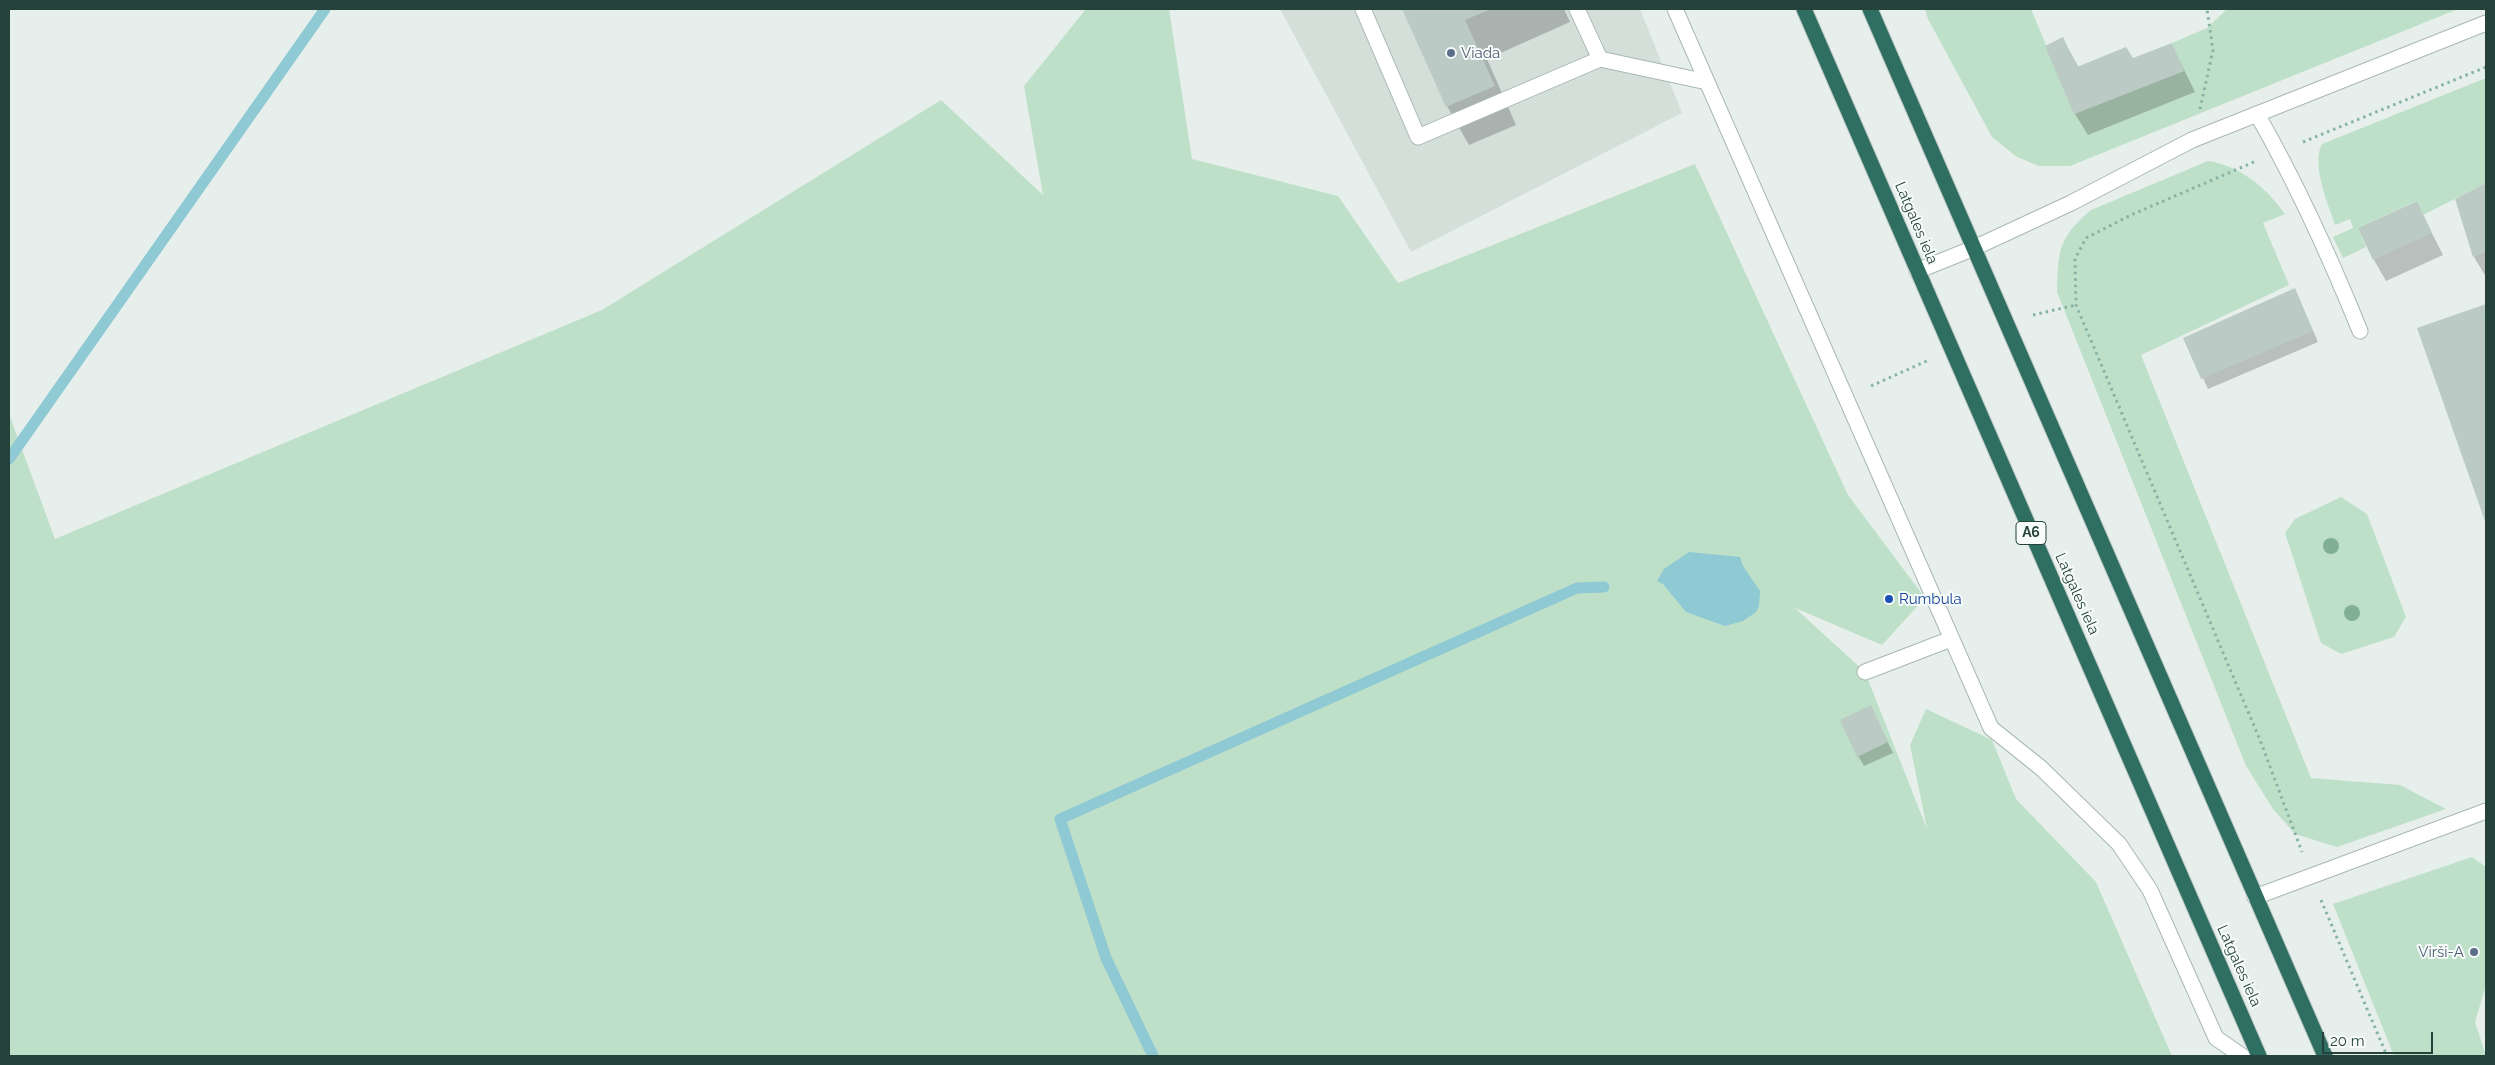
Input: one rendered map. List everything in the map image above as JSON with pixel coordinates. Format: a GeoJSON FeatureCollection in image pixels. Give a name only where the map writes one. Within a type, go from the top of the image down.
{"type":"FeatureCollection","features":[{"type":"Feature","properties":{"kind":"highway","name":"Latgales iela"},"geometry":{"type":"LineString","coordinates":[[1804,9],[2259,1056]]}},
{"type":"Feature","properties":{"kind":"highway"},"geometry":{"type":"LineString","coordinates":[[1870,9],[2325,1056]]}},
{"type":"Feature","properties":{"kind":"street"},"geometry":{"type":"LineString","coordinates":[[1363,9],[1418,137],[1600,59],[1707,82]]}},
{"type":"Feature","properties":{"kind":"street"},"geometry":{"type":"LineString","coordinates":[[1577,9],[1600,59]]}},
{"type":"Feature","properties":{"kind":"street"},"geometry":{"type":"LineString","coordinates":[[1675,9],[1951,639],[1992,728],[2041,768],[2119,844],[2150,890],[2216,1038],[2242,1056]]}},
{"type":"Feature","properties":{"kind":"street"},"geometry":{"type":"LineString","coordinates":[[1918,271],[1974,248],[2071,202],[2192,140],[2486,23]]}},
{"type":"Feature","properties":{"kind":"street"},"geometry":{"type":"LineString","coordinates":[[2257,114],[2279,152],[2333,264],[2360,331]]}},
{"type":"Feature","properties":{"kind":"street"},"geometry":{"type":"LineString","coordinates":[[1865,672],[1951,639]]}},
{"type":"Feature","properties":{"kind":"street"},"geometry":{"type":"LineString","coordinates":[[2255,897],[2486,811]]}},
{"type":"Feature","properties":{"kind":"path"},"geometry":{"type":"LineString","coordinates":[[2192,140],[2213,50],[2207,9]]}},
{"type":"Feature","properties":{"kind":"path"},"geometry":{"type":"LineString","coordinates":[[2076,305],[2260,740],[2311,876],[2386,1056]]}},
{"type":"Feature","properties":{"kind":"shaded area"},"geometry":{"type":"Polygon","coordinates":[[[1280,9],[1640,9],[1682,113],[1411,252],[1280,9]]]}},
{"type":"Feature","properties":{"kind":"green space"},"geometry":{"type":"Polygon","coordinates":[[[1086,9],[1169,9],[1192,159],[1338,196],[1398,283],[1695,164],[1848,495],[1925,598],[1882,645],[1795,608],[1865,672],[1927,829],[1910,745],[1926,709],[1992,740],[2016,799],[2096,882],[2172,1056],[9,1056],[9,414],[55,539],[602,310],[941,100],[1043,195],[1024,86],[1086,9]]]}},
{"type":"Feature","properties":{"kind":"green space"},"geometry":{"type":"Polygon","coordinates":[[[1925,9],[2031,9],[2075,114],[2184,71],[2172,43],[2207,28],[2227,9],[2458,9],[2070,166],[2039,166],[2017,157],[1992,137],[1928,19],[1925,9]]]}},
{"type":"Feature","properties":{"kind":"green space"},"geometry":{"type":"Polygon","coordinates":[[[2486,78],[2486,183],[2423,215],[2416,201],[2358,228],[2366,247],[2343,258],[2333,237],[2353,228],[2350,219],[2335,225],[2319,173],[2319,152],[2322,144],[2486,78]]]}},
{"type":"Feature","properties":{"kind":"green space"},"geometry":{"type":"Polygon","coordinates":[[[2208,161],[2231,168],[2251,179],[2278,204],[2285,214],[2263,223],[2289,285],[2141,355],[2311,778],[2400,785],[2446,809],[2337,847],[2295,834],[2273,809],[2246,766],[2057,292],[2059,255],[2062,246],[2072,229],[2091,210],[2208,161]]]}},
{"type":"Feature","properties":{"kind":"green space"},"geometry":{"type":"Polygon","coordinates":[[[2341,497],[2367,514],[2406,617],[2394,637],[2341,654],[2321,643],[2285,533],[2295,519],[2341,497]]]}},
{"type":"Feature","properties":{"kind":"green space"},"geometry":{"type":"Polygon","coordinates":[[[2472,857],[2486,867],[2486,985],[2475,1022],[2486,1056],[2394,1056],[2333,904],[2472,857]]]}},
{"type":"Feature","properties":{"kind":"water"},"geometry":{"type":"Polygon","coordinates":[[[1689,552],[1740,557],[1743,566],[1760,591],[1759,606],[1756,612],[1743,621],[1725,626],[1686,612],[1663,584],[1657,581],[1664,569],[1689,552]]]}},
{"type":"Feature","properties":{"kind":"building","name":"Viada"},"geometry":{"type":"Polygon","coordinates":[[[1402,9],[1491,9],[1465,20],[1495,86],[1446,107],[1402,9]]]}},
{"type":"Feature","properties":{"kind":"building"},"geometry":{"type":"Polygon","coordinates":[[[2063,37],[2077,67],[2126,47],[2133,58],[2172,43],[2184,71],[2074,114],[2045,46],[2063,37]]]}},
{"type":"Feature","properties":{"kind":"building"},"geometry":{"type":"Polygon","coordinates":[[[2486,183],[2486,252],[2473,257],[2455,199],[2486,183]]]}},
{"type":"Feature","properties":{"kind":"building"},"geometry":{"type":"Polygon","coordinates":[[[2417,201],[2432,233],[2373,260],[2358,228],[2417,201]]]}},
{"type":"Feature","properties":{"kind":"building"},"geometry":{"type":"Polygon","coordinates":[[[2295,288],[2313,331],[2201,379],[2183,338],[2295,288]]]}},
{"type":"Feature","properties":{"kind":"building"},"geometry":{"type":"Polygon","coordinates":[[[2486,304],[2486,524],[2417,328],[2486,304]]]}},
{"type":"Feature","properties":{"kind":"building"},"geometry":{"type":"Polygon","coordinates":[[[1871,705],[1888,742],[1857,757],[1840,720],[1871,705]]]}},
{"type":"Feature","properties":{"kind":"waterway"},"geometry":{"type":"LineString","coordinates":[[9,459],[325,9]]}},
{"type":"Feature","properties":{"kind":"waterway"},"geometry":{"type":"LineString","coordinates":[[1153,1056],[1106,958],[1060,819],[1577,588],[1604,587]]}},
{"type":"Feature","properties":{"kind":"place","name":"Viada"},"geometry":{"type":"Point","coordinates":[1451,53]}},
{"type":"Feature","properties":{"kind":"place","name":"Rumbula"},"geometry":{"type":"Point","coordinates":[1889,599]}},
{"type":"Feature","properties":{"kind":"place","name":"Virši-A"},"geometry":{"type":"Point","coordinates":[2474,952]}}]}
